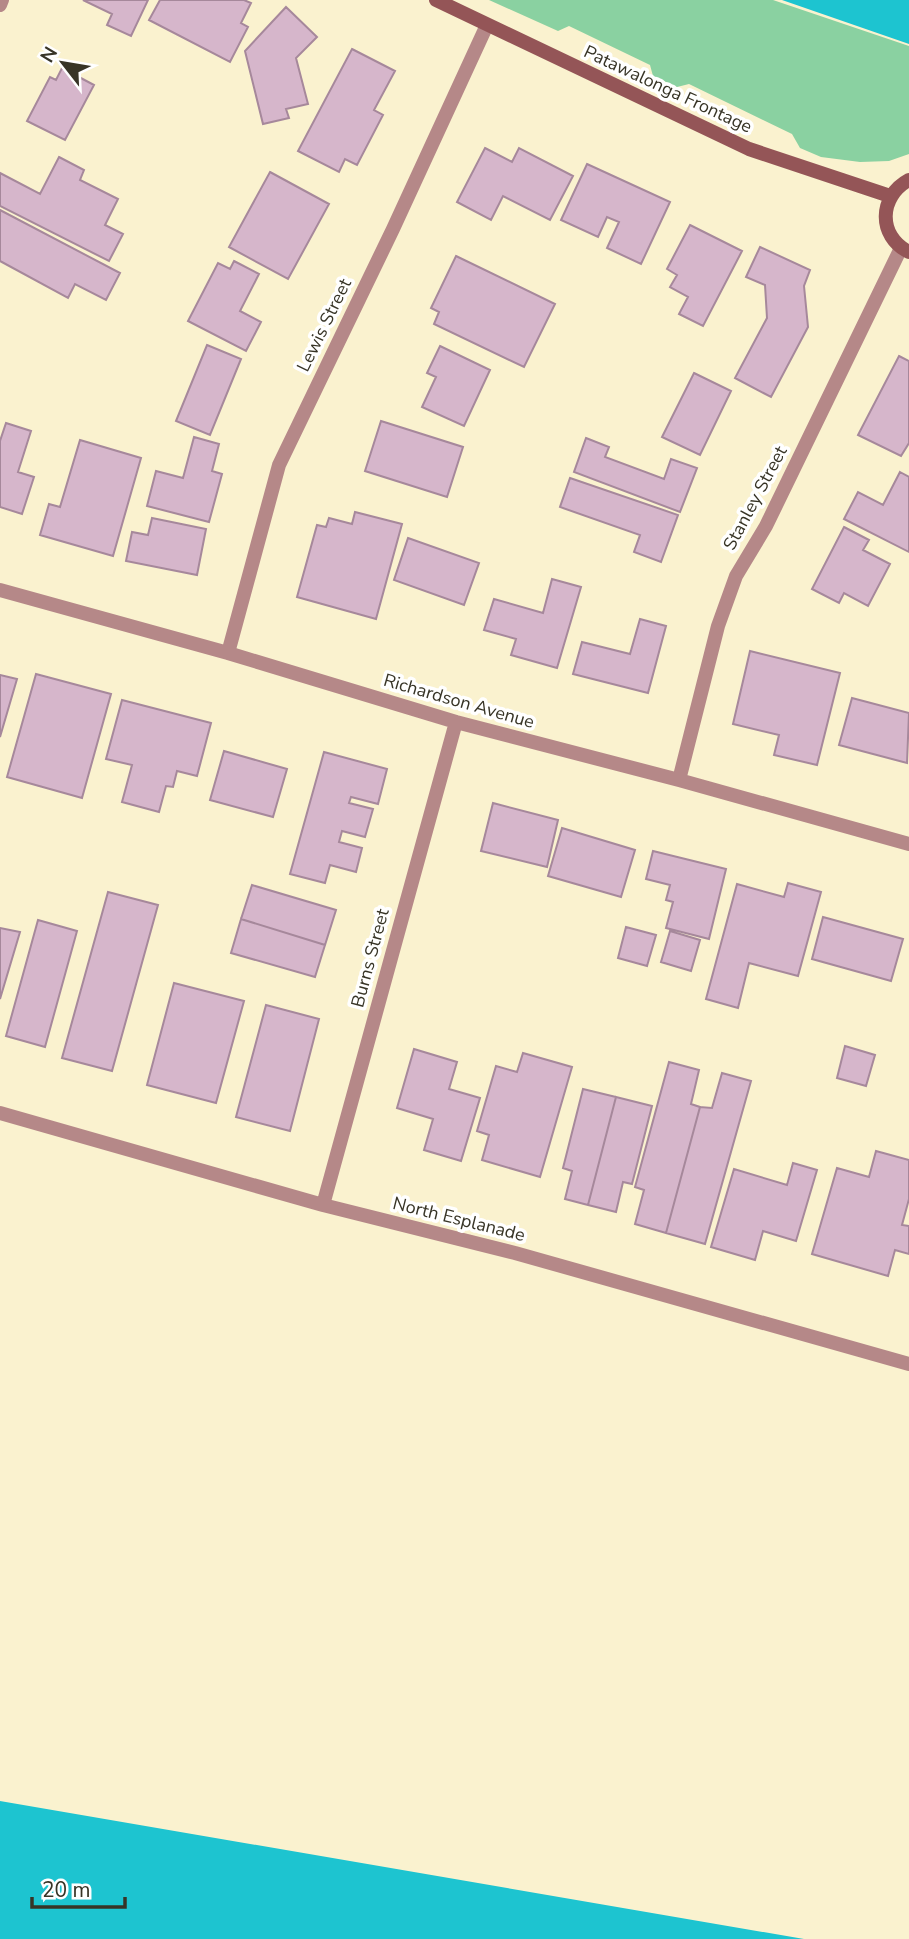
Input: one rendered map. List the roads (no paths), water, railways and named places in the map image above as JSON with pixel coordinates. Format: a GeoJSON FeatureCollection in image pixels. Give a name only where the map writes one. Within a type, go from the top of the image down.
{"type":"FeatureCollection","features":[{"type":"Feature","properties":{"kind":"street"},"geometry":{"type":"LineString","coordinates":[[0,5],[2,0]]}},
{"type":"Feature","properties":{"kind":"street","name":"Patawalonga Frontage"},"geometry":{"type":"LineString","coordinates":[[436,0],[749,149],[890,196]]}},
{"type":"Feature","properties":{"kind":"street","name":"Lewis Street"},"geometry":{"type":"LineString","coordinates":[[228,653],[279,465],[488,25]]}},
{"type":"Feature","properties":{"kind":"street"},"geometry":{"type":"LineString","coordinates":[[905,250],[893,240],[885,218],[890,196],[909,180]]}},
{"type":"Feature","properties":{"kind":"street","name":"Stanley Street"},"geometry":{"type":"LineString","coordinates":[[679,779],[719,626],[736,576],[766,526],[905,250]]}},
{"type":"Feature","properties":{"kind":"street","name":"Richardson Avenue"},"geometry":{"type":"LineString","coordinates":[[0,590],[228,653],[456,722],[679,779],[909,844]]}},
{"type":"Feature","properties":{"kind":"street","name":"Burns Street"},"geometry":{"type":"LineString","coordinates":[[323,1205],[456,722]]}},
{"type":"Feature","properties":{"kind":"street","name":"North Esplanade"},"geometry":{"type":"LineString","coordinates":[[0,1113],[323,1205],[515,1253],[909,1364]]}},
{"type":"Feature","properties":{"kind":"water"},"geometry":{"type":"Polygon","coordinates":[[[782,0],[909,0],[909,44],[782,0]]]}},
{"type":"Feature","properties":{"kind":"water"},"geometry":{"type":"Polygon","coordinates":[[[0,1801],[804,1939],[0,1939],[0,1801]]]}}]}
